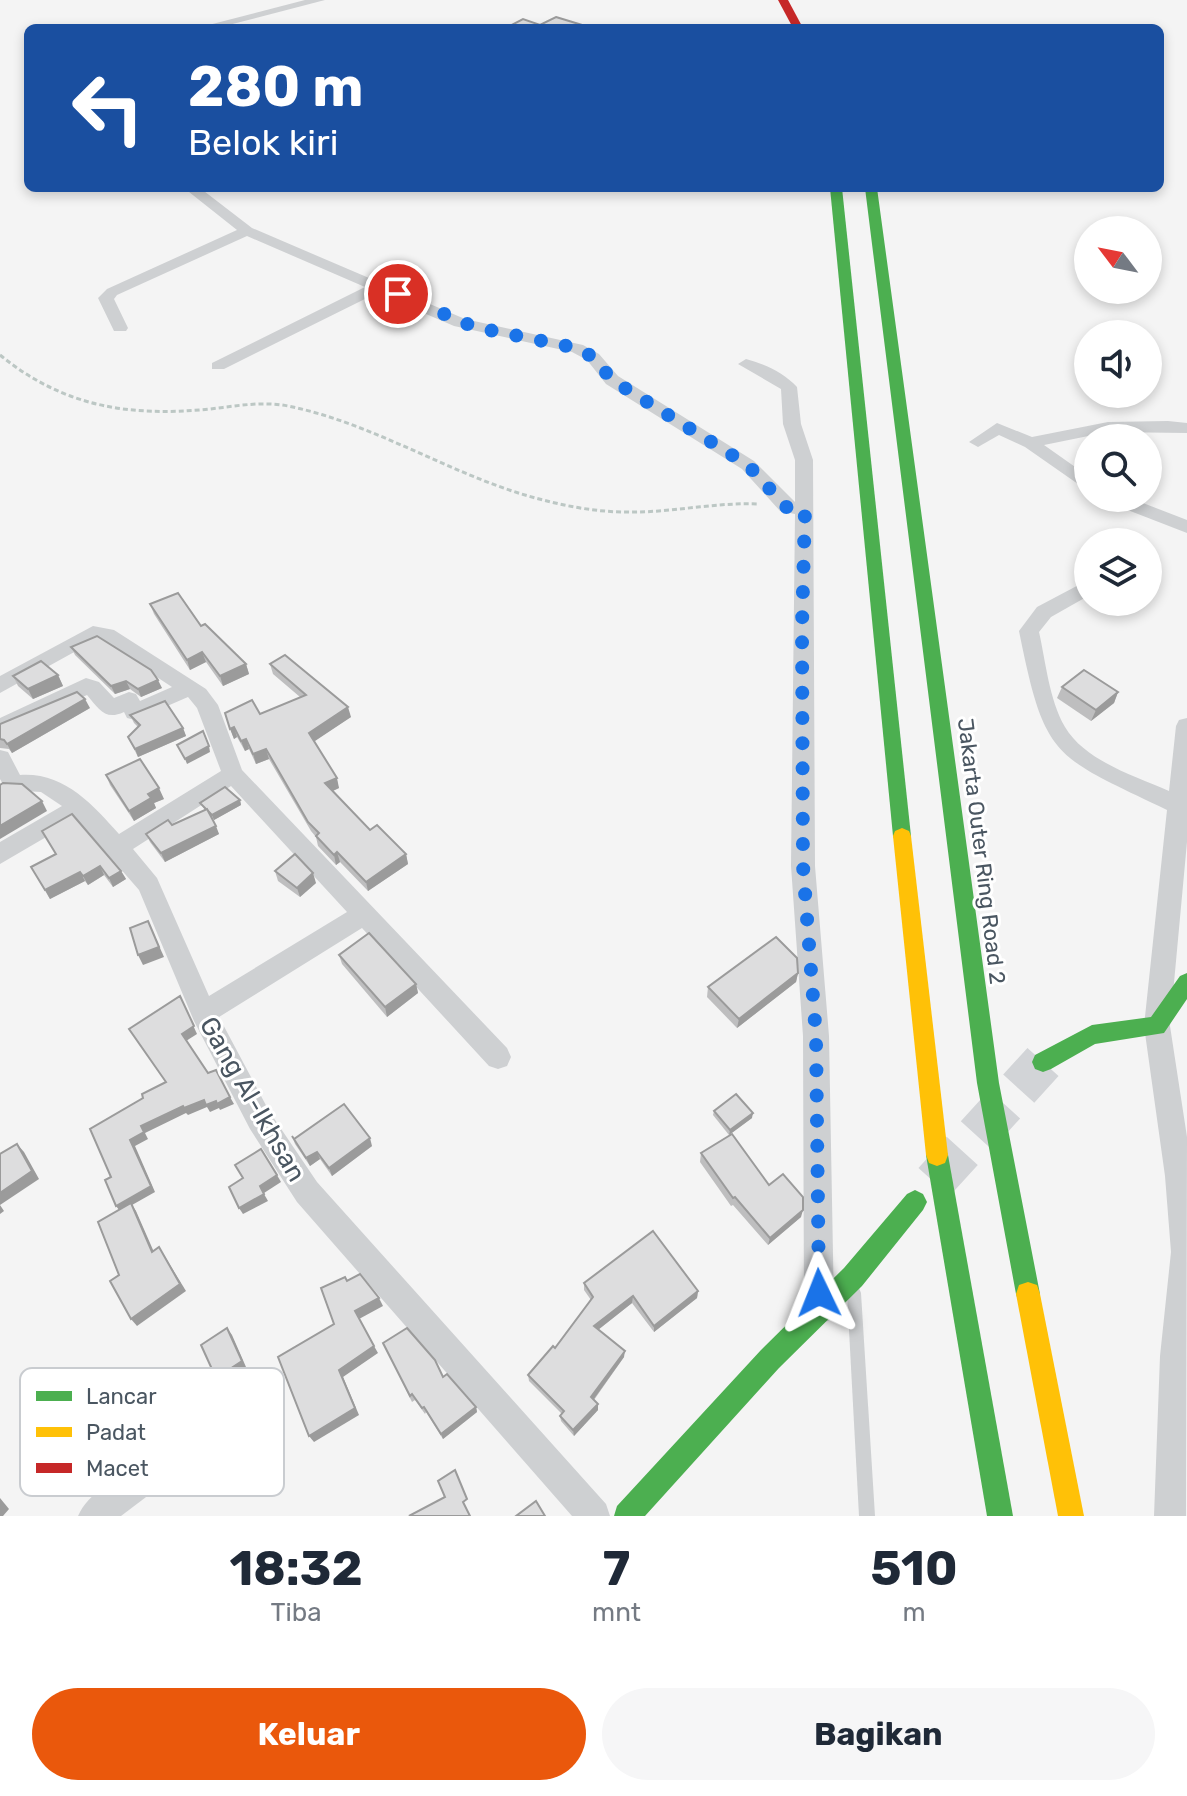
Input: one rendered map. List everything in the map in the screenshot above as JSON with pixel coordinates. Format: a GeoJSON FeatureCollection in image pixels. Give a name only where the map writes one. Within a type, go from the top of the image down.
{"type":"FeatureCollection","features":[{"type":"Feature","properties":{"kind":"main road"},"geometry":{"type":"LineString","coordinates":[[783,0],[796,24]]}},
{"type":"Feature","properties":{"kind":"main road"},"geometry":{"type":"LineString","coordinates":[[836,192],[931,1122],[1000,1516]]}},
{"type":"Feature","properties":{"kind":"main road","name":"Jakarta Outer Ring Road 2"},"geometry":{"type":"LineString","coordinates":[[872,192],[988,1083],[1071,1516]]}},
{"type":"Feature","properties":{"kind":"main road"},"geometry":{"type":"LineString","coordinates":[[1043,1062],[1092,1035],[1157,1026],[1187,982]]}},
{"type":"Feature","properties":{"kind":"main road"},"geometry":{"type":"LineString","coordinates":[[627,1516],[853,1277],[915,1202]]}},
{"type":"Feature","properties":{"kind":"street"},"geometry":{"type":"LineString","coordinates":[[220,24],[319,0]]}},
{"type":"Feature","properties":{"kind":"street"},"geometry":{"type":"LineString","coordinates":[[196,192],[247,231],[474,327],[577,348],[593,357],[612,380],[748,465],[796,508]]}},
{"type":"Feature","properties":{"kind":"street"},"geometry":{"type":"LineString","coordinates":[[120,328],[118,318],[106,298],[112,292],[247,231]]}},
{"type":"Feature","properties":{"kind":"street"},"geometry":{"type":"LineString","coordinates":[[218,366],[377,287]]}},
{"type":"Feature","properties":{"kind":"street"},"geometry":{"type":"LineString","coordinates":[[746,364],[785,382],[792,394],[792,424],[804,460],[796,508],[802,626],[803,866],[816,1036],[819,1310]]}},
{"type":"Feature","properties":{"kind":"street"},"geometry":{"type":"LineString","coordinates":[[1031,443],[1056,435],[1133,425],[1187,428]]}},
{"type":"Feature","properties":{"kind":"street"},"geometry":{"type":"LineString","coordinates":[[978,442],[997,428],[1031,443],[1074,475]]}},
{"type":"Feature","properties":{"kind":"street"},"geometry":{"type":"LineString","coordinates":[[1149,512],[1187,527]]}},
{"type":"Feature","properties":{"kind":"street"},"geometry":{"type":"LineString","coordinates":[[1074,595],[1044,612],[1029,631],[1048,709],[1057,731],[1064,742],[1094,764],[1177,805]]}},
{"type":"Feature","properties":{"kind":"street"},"geometry":{"type":"LineString","coordinates":[[0,685],[85,636],[102,633],[190,687],[207,705],[233,774],[498,1057]]}},
{"type":"Feature","properties":{"kind":"street"},"geometry":{"type":"LineString","coordinates":[[0,727],[86,686],[92,687],[111,709],[129,700],[135,712],[190,687]]}},
{"type":"Feature","properties":{"kind":"street"},"geometry":{"type":"LineString","coordinates":[[1170,1516],[1175,1356],[1186,1252],[1183,1179],[1157,1026],[1187,726]]}},
{"type":"Feature","properties":{"kind":"street","name":"Gang Al-Ikhsan"},"geometry":{"type":"LineString","coordinates":[[0,758],[7,788],[33,783],[53,788],[79,807],[149,885],[203,1013],[283,1160],[307,1192],[594,1516]]}},
{"type":"Feature","properties":{"kind":"street"},"geometry":{"type":"LineString","coordinates":[[116,848],[233,774]]}},
{"type":"Feature","properties":{"kind":"street"},"geometry":{"type":"LineString","coordinates":[[0,854],[79,807]]}},
{"type":"Feature","properties":{"kind":"street"},"geometry":{"type":"LineString","coordinates":[[203,1013],[362,915]]}},
{"type":"Feature","properties":{"kind":"street"},"geometry":{"type":"LineString","coordinates":[[94,1516],[121,1496]]}},
{"type":"Feature","properties":{"kind":"lane"},"geometry":{"type":"LineString","coordinates":[[853,1277],[867,1516]]}},
{"type":"Feature","properties":{"kind":"path"},"geometry":{"type":"LineString","coordinates":[[0,355],[19,374],[82,404],[136,411],[284,405],[351,423],[529,497],[606,511],[637,512],[735,502],[796,508]]}},
{"type":"Feature","properties":{"kind":"building"},"geometry":{"type":"Polygon","coordinates":[[[556,17],[579,24],[542,24],[556,17]]]}},
{"type":"Feature","properties":{"kind":"building"},"geometry":{"type":"Polygon","coordinates":[[[523,19],[537,24],[514,24],[523,19]]]}},
{"type":"Feature","properties":{"kind":"building"},"geometry":{"type":"Polygon","coordinates":[[[178,593],[201,626],[205,624],[246,664],[220,676],[202,652],[187,660],[150,604],[178,593]]]}},
{"type":"Feature","properties":{"kind":"building"},"geometry":{"type":"Polygon","coordinates":[[[97,636],[151,670],[158,680],[138,689],[126,681],[111,686],[71,647],[97,636]]]}},
{"type":"Feature","properties":{"kind":"building"},"geometry":{"type":"Polygon","coordinates":[[[285,655],[348,707],[309,733],[337,778],[325,783],[370,830],[377,825],[406,854],[366,882],[337,852],[334,855],[316,836],[319,833],[308,822],[266,749],[253,754],[246,739],[241,741],[234,727],[230,729],[225,713],[252,700],[260,714],[306,695],[270,664],[285,655]]]}},
{"type":"Feature","properties":{"kind":"building"},"geometry":{"type":"Polygon","coordinates":[[[41,661],[58,675],[28,689],[13,676],[41,661]]]}},
{"type":"Feature","properties":{"kind":"building"},"geometry":{"type":"Polygon","coordinates":[[[1084,670],[1118,692],[1096,710],[1062,687],[1084,670]]]}},
{"type":"Feature","properties":{"kind":"building"},"geometry":{"type":"Polygon","coordinates":[[[77,692],[85,699],[7,744],[0,739],[0,724],[77,692]]]}},
{"type":"Feature","properties":{"kind":"building"},"geometry":{"type":"Polygon","coordinates":[[[165,701],[183,728],[135,749],[128,737],[140,725],[130,715],[165,701]]]}},
{"type":"Feature","properties":{"kind":"building"},"geometry":{"type":"Polygon","coordinates":[[[203,731],[209,746],[185,759],[177,745],[203,731]]]}},
{"type":"Feature","properties":{"kind":"building"},"geometry":{"type":"Polygon","coordinates":[[[140,759],[159,788],[148,794],[151,798],[129,811],[106,775],[140,759]]]}},
{"type":"Feature","properties":{"kind":"building"},"geometry":{"type":"Polygon","coordinates":[[[22,784],[42,801],[0,826],[0,785],[22,784]]]}},
{"type":"Feature","properties":{"kind":"building"},"geometry":{"type":"Polygon","coordinates":[[[225,787],[240,800],[212,815],[200,803],[225,787]]]}},
{"type":"Feature","properties":{"kind":"building"},"geometry":{"type":"Polygon","coordinates":[[[207,809],[216,826],[161,853],[146,834],[168,820],[172,825],[207,809]]]}},
{"type":"Feature","properties":{"kind":"building"},"geometry":{"type":"Polygon","coordinates":[[[72,814],[121,871],[109,878],[100,866],[83,876],[80,872],[45,890],[31,867],[56,854],[42,831],[72,814]]]}},
{"type":"Feature","properties":{"kind":"building"},"geometry":{"type":"Polygon","coordinates":[[[295,854],[313,873],[297,888],[275,871],[295,854]]]}},
{"type":"Feature","properties":{"kind":"building"},"geometry":{"type":"Polygon","coordinates":[[[148,921],[159,947],[138,955],[130,928],[148,921]]]}},
{"type":"Feature","properties":{"kind":"building"},"geometry":{"type":"Polygon","coordinates":[[[369,933],[416,984],[385,1007],[339,955],[369,933]]]}},
{"type":"Feature","properties":{"kind":"building"},"geometry":{"type":"Polygon","coordinates":[[[776,937],[797,958],[798,973],[739,1019],[708,987],[776,937]]]}},
{"type":"Feature","properties":{"kind":"building"},"geometry":{"type":"Polygon","coordinates":[[[180,996],[194,1026],[182,1034],[208,1073],[216,1070],[230,1097],[217,1104],[216,1101],[206,1105],[204,1100],[183,1106],[141,1126],[144,1132],[130,1140],[151,1186],[116,1206],[105,1180],[111,1177],[90,1129],[143,1098],[142,1094],[166,1082],[129,1029],[180,996]]]}},
{"type":"Feature","properties":{"kind":"building"},"geometry":{"type":"Polygon","coordinates":[[[736,1094],[753,1113],[730,1130],[714,1111],[736,1094]]]}},
{"type":"Feature","properties":{"kind":"building"},"geometry":{"type":"Polygon","coordinates":[[[344,1104],[370,1138],[329,1168],[317,1152],[306,1158],[292,1136],[294,1139],[344,1104]]]}},
{"type":"Feature","properties":{"kind":"building"},"geometry":{"type":"Polygon","coordinates":[[[732,1134],[769,1185],[783,1174],[803,1197],[803,1210],[770,1238],[733,1198],[701,1153],[732,1134]]]}},
{"type":"Feature","properties":{"kind":"building"},"geometry":{"type":"Polygon","coordinates":[[[17,1144],[32,1171],[0,1193],[0,1154],[17,1144]]]}},
{"type":"Feature","properties":{"kind":"building"},"geometry":{"type":"Polygon","coordinates":[[[261,1149],[277,1175],[260,1186],[264,1194],[239,1208],[229,1187],[243,1178],[235,1165],[261,1149]]]}},
{"type":"Feature","properties":{"kind":"building"},"geometry":{"type":"Polygon","coordinates":[[[131,1203],[152,1252],[159,1247],[180,1284],[131,1319],[110,1281],[119,1275],[98,1222],[131,1203]]]}},
{"type":"Feature","properties":{"kind":"building"},"geometry":{"type":"Polygon","coordinates":[[[653,1231],[698,1291],[654,1326],[633,1296],[594,1326],[625,1351],[591,1397],[598,1404],[573,1430],[560,1416],[564,1411],[528,1375],[553,1346],[555,1348],[593,1297],[584,1283],[653,1231]]]}},
{"type":"Feature","properties":{"kind":"building"},"geometry":{"type":"Polygon","coordinates":[[[360,1274],[379,1298],[355,1311],[374,1346],[339,1370],[355,1408],[309,1436],[278,1357],[334,1324],[321,1288],[345,1277],[347,1281],[360,1274]]]}},
{"type":"Feature","properties":{"kind":"building"},"geometry":{"type":"Polygon","coordinates":[[[227,1328],[242,1361],[231,1368],[211,1368],[201,1345],[227,1328]]]}},
{"type":"Feature","properties":{"kind":"building"},"geometry":{"type":"Polygon","coordinates":[[[407,1328],[435,1360],[443,1377],[447,1374],[476,1407],[441,1434],[424,1407],[412,1394],[410,1396],[383,1343],[407,1328]]]}},
{"type":"Feature","properties":{"kind":"building"},"geometry":{"type":"Polygon","coordinates":[[[455,1470],[467,1499],[463,1502],[470,1516],[409,1516],[445,1497],[438,1481],[455,1470]]]}},
{"type":"Feature","properties":{"kind":"building"},"geometry":{"type":"Polygon","coordinates":[[[536,1501],[545,1516],[516,1516],[536,1501]]]}},
{"type":"Feature","properties":{"kind":"tunnel"},"geometry":{"type":"LineString","coordinates":[[934,1182],[1043,1062]]}},
{"type":"Feature","properties":{"kind":"traffic: fast"},"geometry":{"type":"LineString","coordinates":[[836,192],[902,836]]}},
{"type":"Feature","properties":{"kind":"traffic: fast"},"geometry":{"type":"LineString","coordinates":[[872,192],[988,1083],[1028,1294]]}},
{"type":"Feature","properties":{"kind":"traffic: fast"},"geometry":{"type":"LineString","coordinates":[[1043,1062],[1092,1035],[1157,1026],[1187,982]]}},
{"type":"Feature","properties":{"kind":"traffic: fast"},"geometry":{"type":"LineString","coordinates":[[937,1155],[1000,1516]]}},
{"type":"Feature","properties":{"kind":"traffic: fast"},"geometry":{"type":"LineString","coordinates":[[627,1516],[770,1359],[853,1277],[915,1202]]}},
{"type":"Feature","properties":{"kind":"traffic: slow"},"geometry":{"type":"LineString","coordinates":[[902,836],[937,1155]]}},
{"type":"Feature","properties":{"kind":"traffic: slow"},"geometry":{"type":"LineString","coordinates":[[1028,1294],[1071,1516]]}},
{"type":"Feature","properties":{"kind":"traffic: jam"},"geometry":{"type":"LineString","coordinates":[[783,0],[796,24]]}},
{"type":"Feature","properties":{"kind":"route"},"geometry":{"type":"LineString","coordinates":[[398,294],[460,323],[577,348],[593,357],[612,380],[748,465],[786,507],[805,510],[803,866],[814,975],[819,1293]]}}]}
